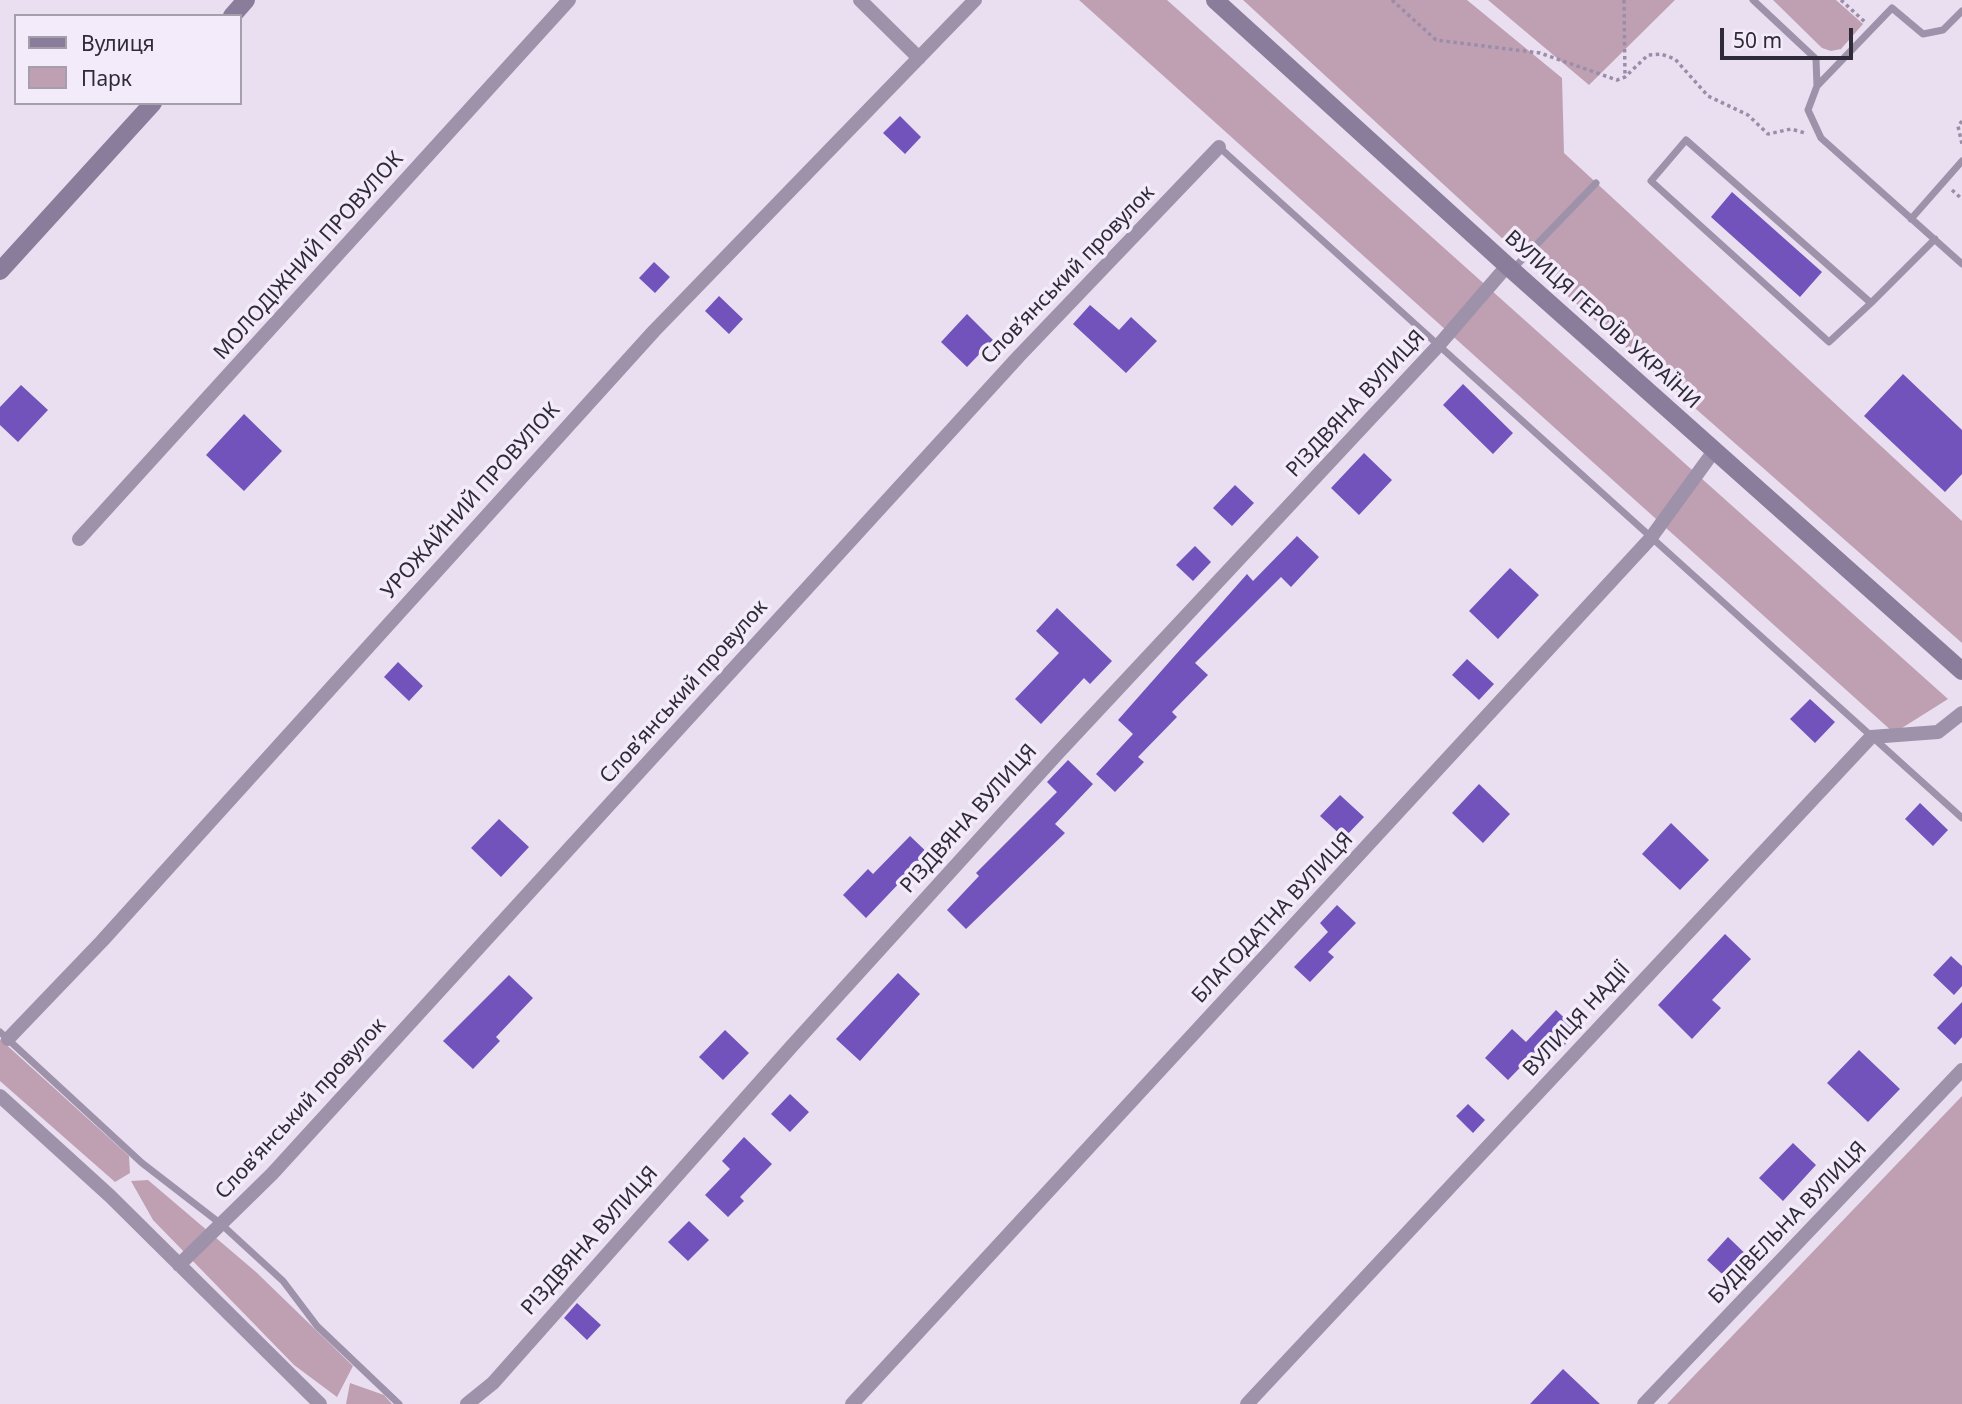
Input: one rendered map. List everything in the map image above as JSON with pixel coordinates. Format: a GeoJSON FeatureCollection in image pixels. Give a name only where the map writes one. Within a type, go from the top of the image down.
{"type":"FeatureCollection","features":[{"type":"Feature","properties":{"kind":"main road"},"geometry":{"type":"LineString","coordinates":[[234,14],[246,0]]}},
{"type":"Feature","properties":{"kind":"main road","name":"ВУЛИЦЯ ГЕРОЇВ УКРАЇНИ"},"geometry":{"type":"LineString","coordinates":[[1215,0],[1509,268],[1962,671]]}},
{"type":"Feature","properties":{"kind":"main road"},"geometry":{"type":"LineString","coordinates":[[0,271],[151,105]]}},
{"type":"Feature","properties":{"kind":"street","name":"МОЛОДІЖНИЙ ПРОВУЛОК"},"geometry":{"type":"LineString","coordinates":[[79,539],[569,0]]}},
{"type":"Feature","properties":{"kind":"street"},"geometry":{"type":"LineString","coordinates":[[860,0],[919,58]]}},
{"type":"Feature","properties":{"kind":"street","name":"УРОЖАЙНИЙ ПРОВУЛОК"},"geometry":{"type":"LineString","coordinates":[[4,1036],[102,941],[653,331],[975,0]]}},
{"type":"Feature","properties":{"kind":"street","name":"Словʼянський провулок"},"geometry":{"type":"LineString","coordinates":[[179,1265],[291,1154],[1019,356],[1219,147]]}},
{"type":"Feature","properties":{"kind":"street","name":"РІЗДВЯНА ВУЛИЦЯ"},"geometry":{"type":"LineString","coordinates":[[467,1404],[493,1382],[1048,764],[1509,268]]}},
{"type":"Feature","properties":{"kind":"street","name":"БЛАГОДАТНА ВУЛИЦЯ"},"geometry":{"type":"LineString","coordinates":[[852,1404],[1650,539],[1714,451]]}},
{"type":"Feature","properties":{"kind":"street"},"geometry":{"type":"LineString","coordinates":[[1871,737],[1938,732],[1962,713]]}},
{"type":"Feature","properties":{"kind":"street","name":"ВУЛИЦЯ НАДІЇ"},"geometry":{"type":"LineString","coordinates":[[1247,1404],[1871,737]]}},
{"type":"Feature","properties":{"kind":"street","name":"БУДІВЕЛЬНА ВУЛИЦЯ"},"geometry":{"type":"LineString","coordinates":[[1644,1404],[1962,1070]]}},
{"type":"Feature","properties":{"kind":"street"},"geometry":{"type":"LineString","coordinates":[[0,1096],[110,1196],[320,1404]]}},
{"type":"Feature","properties":{"kind":"lane"},"geometry":{"type":"LineString","coordinates":[[1753,0],[1816,59],[1817,86],[1808,110],[1821,138],[1962,264]]}},
{"type":"Feature","properties":{"kind":"lane"},"geometry":{"type":"LineString","coordinates":[[1817,86],[1892,8],[1923,34],[1942,30],[1962,11]]}},
{"type":"Feature","properties":{"kind":"lane"},"geometry":{"type":"LineString","coordinates":[[1871,303],[1686,140],[1651,181],[1829,342],[1871,303],[1935,239]]}},
{"type":"Feature","properties":{"kind":"lane"},"geometry":{"type":"LineString","coordinates":[[1219,147],[1962,818]]}},
{"type":"Feature","properties":{"kind":"lane"},"geometry":{"type":"LineString","coordinates":[[1911,219],[1962,161]]}},
{"type":"Feature","properties":{"kind":"lane"},"geometry":{"type":"LineString","coordinates":[[1509,268],[1596,183]]}},
{"type":"Feature","properties":{"kind":"lane"},"geometry":{"type":"LineString","coordinates":[[4,1036],[142,1163],[221,1224],[284,1281],[317,1326],[399,1404]]}},
{"type":"Feature","properties":{"kind":"path"},"geometry":{"type":"LineString","coordinates":[[1392,0],[1436,40],[1540,53],[1617,80],[1625,77],[1648,55],[1661,54],[1675,59],[1708,96],[1748,115],[1768,134],[1791,129],[1821,138]]}},
{"type":"Feature","properties":{"kind":"path"},"geometry":{"type":"LineString","coordinates":[[1624,0],[1625,77]]}},
{"type":"Feature","properties":{"kind":"path"},"geometry":{"type":"LineString","coordinates":[[1841,0],[1872,29]]}},
{"type":"Feature","properties":{"kind":"path"},"geometry":{"type":"LineString","coordinates":[[1962,121],[1958,126],[1962,144]]}},
{"type":"Feature","properties":{"kind":"green space"},"geometry":{"type":"Polygon","coordinates":[[[1079,0],[1167,0],[1948,699],[1894,733],[1079,0]]]}},
{"type":"Feature","properties":{"kind":"green space"},"geometry":{"type":"Polygon","coordinates":[[[1243,0],[1467,0],[1562,78],[1564,153],[1962,521],[1962,643],[1505,241],[1243,0]]]}},
{"type":"Feature","properties":{"kind":"green space"},"geometry":{"type":"Polygon","coordinates":[[[1488,0],[1675,0],[1589,85],[1488,0]]]}},
{"type":"Feature","properties":{"kind":"green space"},"geometry":{"type":"Polygon","coordinates":[[[1773,0],[1836,0],[1863,24],[1841,49],[1831,51],[1822,48],[1773,0]]]}},
{"type":"Feature","properties":{"kind":"green space"},"geometry":{"type":"Polygon","coordinates":[[[0,1039],[129,1156],[130,1173],[115,1182],[0,1081],[0,1039]]]}},
{"type":"Feature","properties":{"kind":"green space"},"geometry":{"type":"Polygon","coordinates":[[[1962,1096],[1962,1404],[1667,1404],[1962,1096]]]}},
{"type":"Feature","properties":{"kind":"green space"},"geometry":{"type":"Polygon","coordinates":[[[148,1180],[256,1272],[353,1366],[337,1397],[294,1365],[153,1220],[131,1181],[148,1180]]]}},
{"type":"Feature","properties":{"kind":"green space"},"geometry":{"type":"Polygon","coordinates":[[[350,1383],[384,1395],[392,1404],[346,1404],[350,1383]]]}},
{"type":"Feature","properties":{"kind":"building"},"geometry":{"type":"Polygon","coordinates":[[[900,116],[921,137],[905,154],[883,133],[900,116]]]}},
{"type":"Feature","properties":{"kind":"building"},"geometry":{"type":"Polygon","coordinates":[[[1732,192],[1822,272],[1800,297],[1711,217],[1732,192]]]}},
{"type":"Feature","properties":{"kind":"building"},"geometry":{"type":"Polygon","coordinates":[[[654,262],[670,277],[655,293],[639,278],[654,262]]]}},
{"type":"Feature","properties":{"kind":"building"},"geometry":{"type":"Polygon","coordinates":[[[719,296],[743,319],[729,334],[705,311],[719,296]]]}},
{"type":"Feature","properties":{"kind":"building"},"geometry":{"type":"Polygon","coordinates":[[[1090,305],[1119,330],[1131,317],[1157,341],[1126,373],[1073,324],[1090,305]]]}},
{"type":"Feature","properties":{"kind":"building"},"geometry":{"type":"Polygon","coordinates":[[[967,314],[993,340],[967,367],[941,342],[967,314]]]}},
{"type":"Feature","properties":{"kind":"building"},"geometry":{"type":"Polygon","coordinates":[[[1903,374],[1962,430],[1962,474],[1945,492],[1864,416],[1903,374]]]}},
{"type":"Feature","properties":{"kind":"building"},"geometry":{"type":"Polygon","coordinates":[[[1463,384],[1513,433],[1493,454],[1443,405],[1463,384]]]}},
{"type":"Feature","properties":{"kind":"building"},"geometry":{"type":"Polygon","coordinates":[[[21,385],[48,410],[18,442],[0,425],[0,407],[21,385]]]}},
{"type":"Feature","properties":{"kind":"building"},"geometry":{"type":"Polygon","coordinates":[[[244,414],[282,451],[244,491],[206,455],[244,414]]]}},
{"type":"Feature","properties":{"kind":"building"},"geometry":{"type":"Polygon","coordinates":[[[1364,453],[1392,480],[1359,515],[1331,488],[1364,453]]]}},
{"type":"Feature","properties":{"kind":"building"},"geometry":{"type":"Polygon","coordinates":[[[1235,485],[1254,503],[1232,526],[1213,508],[1235,485]]]}},
{"type":"Feature","properties":{"kind":"building"},"geometry":{"type":"Polygon","coordinates":[[[1297,536],[1319,557],[1291,587],[1281,577],[1195,663],[1208,675],[1172,712],[1177,717],[1138,757],[1144,762],[1115,792],[1096,774],[1133,734],[1118,720],[1247,574],[1253,581],[1297,536]]]}},
{"type":"Feature","properties":{"kind":"building"},"geometry":{"type":"Polygon","coordinates":[[[1195,546],[1211,562],[1193,581],[1176,565],[1195,546]]]}},
{"type":"Feature","properties":{"kind":"building"},"geometry":{"type":"Polygon","coordinates":[[[1510,568],[1539,595],[1498,639],[1469,611],[1510,568]]]}},
{"type":"Feature","properties":{"kind":"building"},"geometry":{"type":"Polygon","coordinates":[[[1057,608],[1112,661],[1090,684],[1084,678],[1041,724],[1015,699],[1059,653],[1036,631],[1057,608]]]}},
{"type":"Feature","properties":{"kind":"building"},"geometry":{"type":"Polygon","coordinates":[[[1467,659],[1494,684],[1479,700],[1452,675],[1467,659]]]}},
{"type":"Feature","properties":{"kind":"building"},"geometry":{"type":"Polygon","coordinates":[[[398,662],[423,686],[409,701],[384,677],[398,662]]]}},
{"type":"Feature","properties":{"kind":"building"},"geometry":{"type":"Polygon","coordinates":[[[1810,699],[1835,722],[1815,743],[1790,719],[1810,699]]]}},
{"type":"Feature","properties":{"kind":"building"},"geometry":{"type":"Polygon","coordinates":[[[1068,760],[1093,784],[1055,824],[1065,833],[966,929],[947,910],[979,876],[976,873],[1057,792],[1047,782],[1068,760]]]}},
{"type":"Feature","properties":{"kind":"building"},"geometry":{"type":"Polygon","coordinates":[[[1479,784],[1510,814],[1483,843],[1452,813],[1479,784]]]}},
{"type":"Feature","properties":{"kind":"building"},"geometry":{"type":"Polygon","coordinates":[[[1340,795],[1364,817],[1344,838],[1320,816],[1340,795]]]}},
{"type":"Feature","properties":{"kind":"building"},"geometry":{"type":"Polygon","coordinates":[[[1920,803],[1948,830],[1933,846],[1905,819],[1920,803]]]}},
{"type":"Feature","properties":{"kind":"building"},"geometry":{"type":"Polygon","coordinates":[[[499,819],[529,847],[501,877],[471,848],[499,819]]]}},
{"type":"Feature","properties":{"kind":"building"},"geometry":{"type":"Polygon","coordinates":[[[1671,823],[1709,860],[1680,890],[1642,854],[1671,823]]]}},
{"type":"Feature","properties":{"kind":"building"},"geometry":{"type":"Polygon","coordinates":[[[910,836],[932,857],[909,880],[905,877],[866,918],[843,895],[868,869],[873,874],[910,836]]]}},
{"type":"Feature","properties":{"kind":"building"},"geometry":{"type":"Polygon","coordinates":[[[1337,905],[1356,923],[1328,952],[1334,957],[1310,982],[1294,967],[1328,932],[1320,923],[1337,905]]]}},
{"type":"Feature","properties":{"kind":"building"},"geometry":{"type":"Polygon","coordinates":[[[1725,934],[1751,959],[1712,1000],[1721,1008],[1692,1039],[1658,1005],[1725,934]]]}},
{"type":"Feature","properties":{"kind":"building"},"geometry":{"type":"Polygon","coordinates":[[[1951,956],[1962,966],[1962,986],[1954,995],[1933,975],[1951,956]]]}},
{"type":"Feature","properties":{"kind":"building"},"geometry":{"type":"Polygon","coordinates":[[[898,973],[920,994],[860,1061],[836,1039],[898,973]]]}},
{"type":"Feature","properties":{"kind":"building"},"geometry":{"type":"Polygon","coordinates":[[[509,975],[533,998],[496,1037],[500,1041],[473,1069],[443,1041],[509,975]]]}},
{"type":"Feature","properties":{"kind":"building"},"geometry":{"type":"Polygon","coordinates":[[[1962,1002],[1962,1037],[1955,1045],[1937,1028],[1962,1002]]]}},
{"type":"Feature","properties":{"kind":"building"},"geometry":{"type":"Polygon","coordinates":[[[1556,1010],[1578,1031],[1558,1052],[1546,1041],[1508,1080],[1485,1058],[1512,1029],[1526,1042],[1556,1010]]]}},
{"type":"Feature","properties":{"kind":"building"},"geometry":{"type":"Polygon","coordinates":[[[725,1030],[749,1053],[723,1080],[699,1057],[725,1030]]]}},
{"type":"Feature","properties":{"kind":"building"},"geometry":{"type":"Polygon","coordinates":[[[1859,1050],[1900,1089],[1868,1122],[1827,1083],[1859,1050]]]}},
{"type":"Feature","properties":{"kind":"building"},"geometry":{"type":"Polygon","coordinates":[[[790,1094],[809,1112],[790,1132],[771,1114],[790,1094]]]}},
{"type":"Feature","properties":{"kind":"building"},"geometry":{"type":"Polygon","coordinates":[[[1468,1104],[1485,1120],[1473,1133],[1456,1116],[1468,1104]]]}},
{"type":"Feature","properties":{"kind":"building"},"geometry":{"type":"Polygon","coordinates":[[[744,1137],[772,1164],[740,1197],[744,1201],[728,1217],[705,1195],[730,1169],[722,1161],[744,1137]]]}},
{"type":"Feature","properties":{"kind":"building"},"geometry":{"type":"Polygon","coordinates":[[[1793,1143],[1816,1165],[1783,1201],[1759,1178],[1793,1143]]]}},
{"type":"Feature","properties":{"kind":"building"},"geometry":{"type":"Polygon","coordinates":[[[689,1221],[709,1240],[688,1261],[668,1242],[689,1221]]]}},
{"type":"Feature","properties":{"kind":"building"},"geometry":{"type":"Polygon","coordinates":[[[1728,1237],[1755,1263],[1734,1285],[1707,1260],[1728,1237]]]}},
{"type":"Feature","properties":{"kind":"building"},"geometry":{"type":"Polygon","coordinates":[[[577,1303],[601,1325],[587,1340],[564,1318],[577,1303]]]}},
{"type":"Feature","properties":{"kind":"building"},"geometry":{"type":"Polygon","coordinates":[[[1563,1369],[1600,1404],[1530,1404],[1563,1369]]]}}]}
